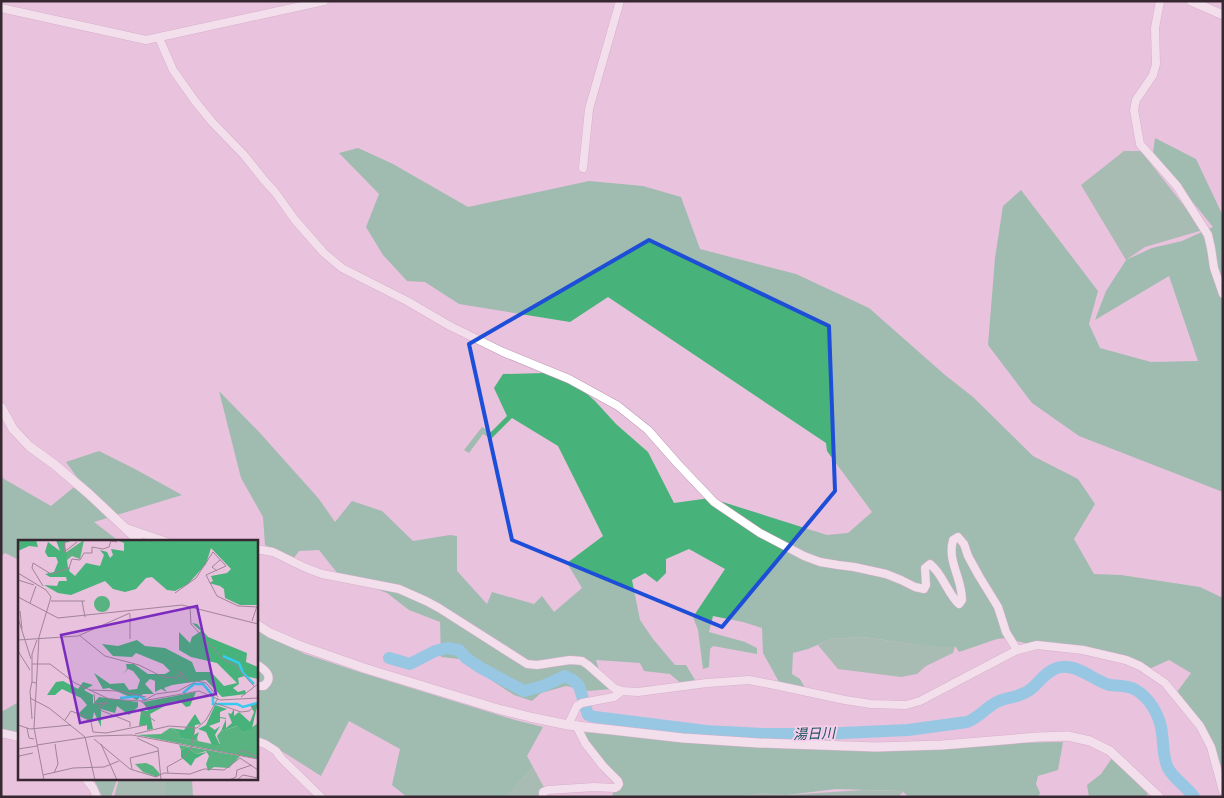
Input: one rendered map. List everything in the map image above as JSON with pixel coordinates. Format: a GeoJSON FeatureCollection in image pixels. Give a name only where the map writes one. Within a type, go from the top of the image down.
{"type":"FeatureCollection","features":[{"type":"Feature","properties":{"kind":"street"},"geometry":{"type":"LineString","coordinates":[[1,8],[146,40],[324,1]]}},
{"type":"Feature","properties":{"kind":"street"},"geometry":{"type":"LineString","coordinates":[[583,168],[589,109],[620,1]]}},
{"type":"Feature","properties":{"kind":"street"},"geometry":{"type":"LineString","coordinates":[[1160,1],[1155,28],[1156,64],[1153,75],[1136,100],[1134,110],[1140,144],[1177,186],[1208,235],[1214,268],[1223,294]]}},
{"type":"Feature","properties":{"kind":"street"},"geometry":{"type":"LineString","coordinates":[[1191,1],[1223,15]]}},
{"type":"Feature","properties":{"kind":"street"},"geometry":{"type":"LineString","coordinates":[[159,38],[173,70],[195,101],[212,122],[244,155],[275,192],[295,220],[324,253],[342,268],[407,301],[450,326],[503,352],[569,379],[618,406],[648,430],[714,502],[760,533],[804,556],[820,562],[886,574],[922,590],[926,585],[925,568],[930,564],[942,579],[952,597],[959,604],[962,600],[962,593],[952,560],[951,548],[953,540],[958,537],[964,544],[968,556],[998,607],[1006,632],[1017,650]]}},
{"type":"Feature","properties":{"kind":"street"},"geometry":{"type":"LineString","coordinates":[[1,407],[13,430],[29,446],[55,465],[138,540]]}},
{"type":"Feature","properties":{"kind":"street"},"geometry":{"type":"LineString","coordinates":[[126,528],[161,540]]}},
{"type":"Feature","properties":{"kind":"street"},"geometry":{"type":"LineString","coordinates":[[258,548],[273,552],[322,574],[399,589],[439,608],[527,664],[537,665],[570,660],[582,661],[614,688],[622,691],[638,692],[707,683],[749,680],[853,701],[884,705],[906,705],[920,701],[1017,650],[1037,645],[1083,650],[1126,660],[1140,666],[1165,683],[1200,726],[1211,747],[1223,791]]}},
{"type":"Feature","properties":{"kind":"street"},"geometry":{"type":"LineString","coordinates":[[258,625],[298,646],[367,669],[498,709],[572,725],[693,739],[876,747],[942,745],[1068,736],[1090,741],[1110,751],[1159,797]]}},
{"type":"Feature","properties":{"kind":"street"},"geometry":{"type":"LineString","coordinates":[[258,665],[268,674],[269,678],[264,686],[258,686]]}},
{"type":"Feature","properties":{"kind":"street"},"geometry":{"type":"LineString","coordinates":[[572,725],[577,706],[582,703],[614,698],[622,691]]}},
{"type":"Feature","properties":{"kind":"street"},"geometry":{"type":"LineString","coordinates":[[543,797],[543,792],[548,790],[594,787],[614,788],[619,784],[572,725]]}},
{"type":"Feature","properties":{"kind":"street"},"geometry":{"type":"LineString","coordinates":[[1,733],[18,738]]}},
{"type":"Feature","properties":{"kind":"street"},"geometry":{"type":"LineString","coordinates":[[258,742],[276,751],[322,797]]}},
{"type":"Feature","properties":{"kind":"street"},"geometry":{"type":"LineString","coordinates":[[87,780],[97,797]]}},
{"type":"Feature","properties":{"kind":"highlighted area"},"geometry":{"type":"Polygon","coordinates":[[[649,240],[829,326],[835,491],[722,627],[512,540],[469,344],[649,240]]]}},
{"type":"Feature","properties":{"kind":"green space"},"geometry":{"type":"Polygon","coordinates":[[[1155,138],[1196,159],[1223,216],[1223,492],[1079,436],[1032,403],[988,345],[995,258],[1003,206],[1021,190],[1098,291],[1089,324],[1100,348],[1151,362],[1198,361],[1169,276],[1095,320],[1106,291],[1126,260],[1152,248],[1182,241],[1213,227],[1153,153],[1155,138]]]}},
{"type":"Feature","properties":{"kind":"green space"},"geometry":{"type":"Polygon","coordinates":[[[358,148],[393,164],[468,207],[589,181],[643,186],[681,197],[700,249],[796,274],[869,308],[973,397],[1033,456],[1078,479],[1095,504],[1074,539],[1094,574],[1121,575],[1200,587],[1223,598],[1223,772],[1199,720],[1177,692],[1191,673],[1169,660],[1149,669],[1091,649],[1032,645],[1006,638],[997,639],[959,652],[955,646],[912,644],[863,637],[831,639],[793,653],[792,674],[800,679],[805,688],[779,682],[763,653],[762,628],[713,616],[709,632],[745,642],[757,648],[757,654],[713,646],[710,649],[709,667],[703,669],[698,630],[693,617],[725,569],[689,549],[666,559],[666,573],[657,582],[645,573],[632,580],[640,620],[675,665],[686,665],[695,680],[683,685],[670,674],[644,671],[640,663],[596,660],[602,681],[612,689],[588,691],[566,686],[541,693],[532,701],[514,695],[459,659],[441,657],[440,622],[409,610],[387,593],[338,574],[319,550],[299,551],[294,558],[265,545],[263,517],[241,478],[219,391],[260,433],[319,499],[335,522],[352,501],[382,511],[413,541],[450,535],[457,536],[457,571],[487,604],[492,592],[534,604],[542,596],[554,612],[582,588],[567,563],[603,536],[558,446],[512,418],[491,439],[483,434],[469,453],[464,450],[482,427],[491,432],[507,416],[494,388],[503,374],[545,373],[578,386],[616,424],[648,452],[674,503],[710,498],[827,535],[848,533],[872,512],[827,451],[826,443],[608,297],[570,322],[459,304],[425,282],[407,281],[383,255],[366,227],[379,194],[339,153],[358,148]]]}},
{"type":"Feature","properties":{"kind":"green space"},"geometry":{"type":"Polygon","coordinates":[[[1124,151],[1141,151],[1203,230],[1145,247],[1126,260],[1081,185],[1124,151]]]}},
{"type":"Feature","properties":{"kind":"green space"},"geometry":{"type":"Polygon","coordinates":[[[99,451],[182,495],[94,522],[117,540],[18,540],[18,560],[5,553],[1,556],[1,476],[51,506],[74,487],[79,480],[66,462],[99,451]]]}},
{"type":"Feature","properties":{"kind":"green space"},"geometry":{"type":"Polygon","coordinates":[[[258,631],[305,654],[515,720],[543,727],[527,756],[533,767],[506,797],[407,797],[392,785],[400,749],[349,721],[321,776],[258,738],[258,631]]]}},
{"type":"Feature","properties":{"kind":"green space"},"geometry":{"type":"Polygon","coordinates":[[[863,637],[912,644],[955,646],[953,653],[926,666],[917,674],[901,677],[838,669],[818,645],[831,639],[863,637]]]}},
{"type":"Feature","properties":{"kind":"green space"},"geometry":{"type":"Polygon","coordinates":[[[18,703],[18,735],[1,730],[1,712],[18,703]]]}},
{"type":"Feature","properties":{"kind":"green space"},"geometry":{"type":"Polygon","coordinates":[[[582,732],[739,745],[804,748],[950,749],[991,743],[1063,742],[1058,770],[1038,776],[1036,784],[1040,793],[1038,797],[909,797],[902,791],[836,789],[787,795],[758,793],[748,797],[612,797],[616,782],[582,732]]]}},
{"type":"Feature","properties":{"kind":"green space"},"geometry":{"type":"Polygon","coordinates":[[[1112,758],[1148,794],[1145,797],[1089,797],[1087,785],[1101,774],[1112,758]]]}},
{"type":"Feature","properties":{"kind":"green space"},"geometry":{"type":"Polygon","coordinates":[[[533,767],[546,791],[547,797],[506,797],[533,767]]]}},
{"type":"Feature","properties":{"kind":"green space"},"geometry":{"type":"Polygon","coordinates":[[[94,780],[117,780],[111,797],[102,797],[94,780]]]}},
{"type":"Feature","properties":{"kind":"green space"},"geometry":{"type":"Polygon","coordinates":[[[119,780],[164,780],[166,783],[166,797],[114,797],[119,780]]]}},
{"type":"Feature","properties":{"kind":"green space"},"geometry":{"type":"Polygon","coordinates":[[[164,780],[192,780],[193,797],[166,797],[164,780]]]}},
{"type":"Feature","properties":{"kind":"green space"},"geometry":{"type":"Polygon","coordinates":[[[863,790],[903,792],[898,797],[748,797],[758,793],[787,795],[863,790]]]}},
{"type":"Feature","properties":{"kind":"waterway","name":"湯日川"},"geometry":{"type":"LineString","coordinates":[[389,658],[410,664],[435,651],[447,648],[459,650],[466,658],[481,668],[524,691],[543,686],[565,676],[579,686],[588,715],[595,717],[706,731],[763,734],[820,734],[908,730],[967,722],[995,703],[1027,692],[1053,670],[1067,667],[1077,669],[1108,685],[1133,688],[1145,697],[1160,722],[1168,768],[1194,797]]}}]}
